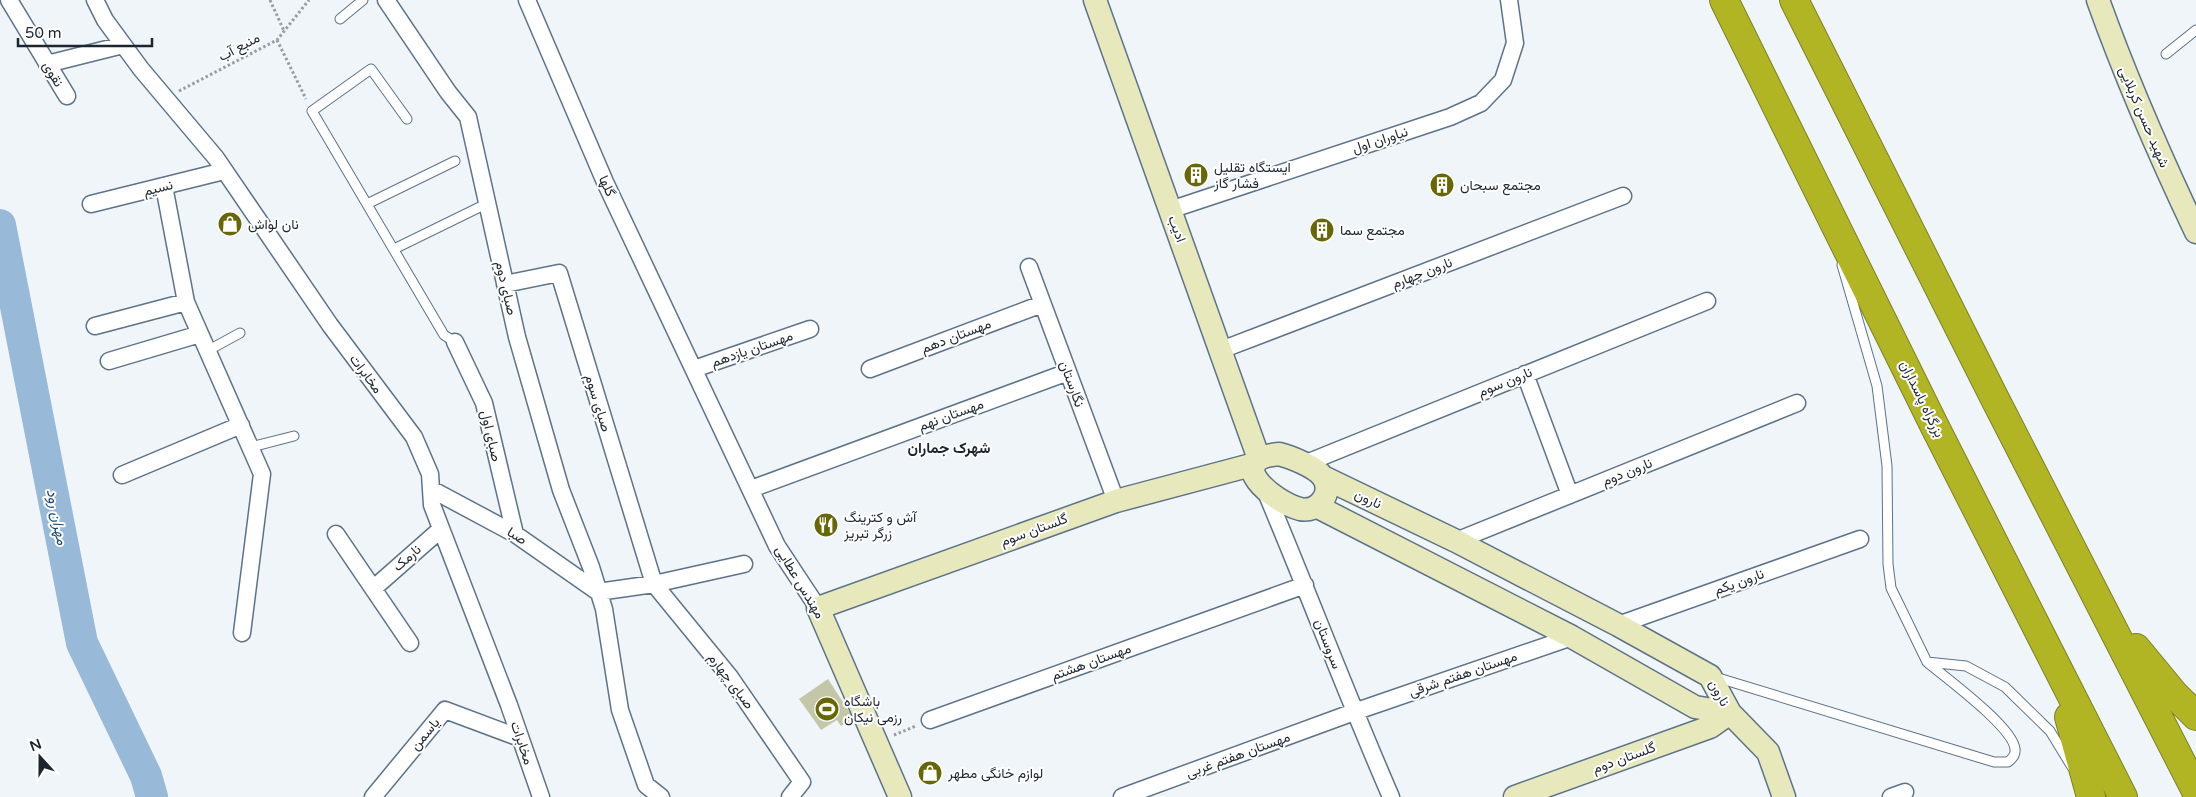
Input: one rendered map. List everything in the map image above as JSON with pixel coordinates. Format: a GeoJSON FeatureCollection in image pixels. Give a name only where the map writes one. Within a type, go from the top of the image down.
{"type":"FeatureCollection","features":[{"type":"Feature","properties":{"kind":"highway","name":"بزرگراه پاسداران"},"geometry":{"type":"LineString","coordinates":[[1724,0],[1935,427],[2123,797]]}},
{"type":"Feature","properties":{"kind":"highway"},"geometry":{"type":"LineString","coordinates":[[1794,0],[1994,397],[2104,608],[2196,791]]}},
{"type":"Feature","properties":{"kind":"highway"},"geometry":{"type":"LineString","coordinates":[[2104,608],[2174,694],[2196,716]]}},
{"type":"Feature","properties":{"kind":"highway"},"geometry":{"type":"LineString","coordinates":[[2053,657],[2091,797]]}},
{"type":"Feature","properties":{"kind":"street","name":"نقوی"},"geometry":{"type":"LineString","coordinates":[[9,0],[67,96]]}},
{"type":"Feature","properties":{"kind":"street","name":"مخابرات"},"geometry":{"type":"LineString","coordinates":[[95,0],[105,20],[123,45],[224,170],[330,325],[414,437],[430,474],[432,505],[541,797]]}},
{"type":"Feature","properties":{"kind":"street","name":"صبای دوم"},"geometry":{"type":"LineString","coordinates":[[386,0],[448,92],[468,117],[517,337],[561,490],[604,609],[620,710],[646,785],[661,797]]}},
{"type":"Feature","properties":{"kind":"street","name":"گلها"},"geometry":{"type":"LineString","coordinates":[[528,0],[605,182],[694,369]]}},
{"type":"Feature","properties":{"kind":"street","name":"ادیب"},"geometry":{"type":"LineString","coordinates":[[1095,0],[1220,350],[1257,461]]}},
{"type":"Feature","properties":{"kind":"street","name":"نیاوران اول"},"geometry":{"type":"LineString","coordinates":[[1170,210],[1450,117],[1481,102],[1502,80],[1515,43],[1509,0]]}},
{"type":"Feature","properties":{"kind":"street","name":"شهید حسن کربلایی"},"geometry":{"type":"LineString","coordinates":[[2098,0],[2128,83],[2196,232]]}},
{"type":"Feature","properties":{"kind":"street"},"geometry":{"type":"LineString","coordinates":[[47,64],[123,45]]}},
{"type":"Feature","properties":{"kind":"street","name":"نسیم"},"geometry":{"type":"LineString","coordinates":[[91,204],[224,170]]}},
{"type":"Feature","properties":{"kind":"street"},"geometry":{"type":"LineString","coordinates":[[164,186],[186,302],[262,474],[242,633]]}},
{"type":"Feature","properties":{"kind":"street","name":"نارون چهارم"},"geometry":{"type":"LineString","coordinates":[[1220,350],[1623,196]]}},
{"type":"Feature","properties":{"kind":"street","name":"نگارستان"},"geometry":{"type":"LineString","coordinates":[[1029,267],[1116,501]]}},
{"type":"Feature","properties":{"kind":"street","name":"صبای سوم"},"geometry":{"type":"LineString","coordinates":[[505,284],[559,273],[654,584]]}},
{"type":"Feature","properties":{"kind":"street","name":"نارون سوم"},"geometry":{"type":"LineString","coordinates":[[1304,464],[1707,300]]}},
{"type":"Feature","properties":{"kind":"street"},"geometry":{"type":"LineString","coordinates":[[95,326],[186,302]]}},
{"type":"Feature","properties":{"kind":"street","name":"مهستان دهم"},"geometry":{"type":"LineString","coordinates":[[870,369],[1042,304]]}},
{"type":"Feature","properties":{"kind":"street","name":"مهستان یازدهم"},"geometry":{"type":"LineString","coordinates":[[694,369],[810,329]]}},
{"type":"Feature","properties":{"kind":"street"},"geometry":{"type":"LineString","coordinates":[[109,361],[200,334]]}},
{"type":"Feature","properties":{"kind":"street","name":"صبای اول"},"geometry":{"type":"LineString","coordinates":[[455,342],[484,403],[515,534]]}},
{"type":"Feature","properties":{"kind":"street","name":"مهندس عطایی"},"geometry":{"type":"LineString","coordinates":[[694,369],[777,546],[818,608],[900,797]]}},
{"type":"Feature","properties":{"kind":"street","name":"مهستان نهم"},"geometry":{"type":"LineString","coordinates":[[750,489],[1068,372]]}},
{"type":"Feature","properties":{"kind":"street"},"geometry":{"type":"LineString","coordinates":[[1525,374],[1570,495]]}},
{"type":"Feature","properties":{"kind":"street","name":"نارون دوم"},"geometry":{"type":"LineString","coordinates":[[1456,540],[1797,403]]}},
{"type":"Feature","properties":{"kind":"street"},"geometry":{"type":"LineString","coordinates":[[122,475],[240,425]]}},
{"type":"Feature","properties":{"kind":"street"},"geometry":{"type":"LineString","coordinates":[[1279,454],[1304,464],[1323,477],[1326,487],[1326,496],[1318,507],[1308,510],[1287,504],[1265,490],[1256,480],[1253,473],[1257,461],[1279,454]]}},
{"type":"Feature","properties":{"kind":"street","name":"گلستان سوم"},"geometry":{"type":"LineString","coordinates":[[818,608],[1116,501],[1257,461]]}},
{"type":"Feature","properties":{"kind":"street","name":"نارون"},"geometry":{"type":"LineString","coordinates":[[1323,477],[1456,540],[1618,625],[1710,676],[1730,713]]}},
{"type":"Feature","properties":{"kind":"street","name":"صبا"},"geometry":{"type":"LineString","coordinates":[[431,489],[515,534],[598,592]]}},
{"type":"Feature","properties":{"kind":"street","name":"سروستان"},"geometry":{"type":"LineString","coordinates":[[1265,490],[1306,585],[1354,712],[1391,797]]}},
{"type":"Feature","properties":{"kind":"street","name":"نارون"},"geometry":{"type":"LineString","coordinates":[[1318,507],[1572,637],[1695,707],[1730,713]]}},
{"type":"Feature","properties":{"kind":"street","name":"نارمک"},"geometry":{"type":"LineString","coordinates":[[374,588],[441,528]]}},
{"type":"Feature","properties":{"kind":"street"},"geometry":{"type":"LineString","coordinates":[[336,534],[410,643]]}},
{"type":"Feature","properties":{"kind":"street","name":"نارون یکم"},"geometry":{"type":"LineString","coordinates":[[1618,625],[1860,538]]}},
{"type":"Feature","properties":{"kind":"street"},"geometry":{"type":"LineString","coordinates":[[598,592],[654,584],[744,564]]}},
{"type":"Feature","properties":{"kind":"street","name":"صبای چهارم"},"geometry":{"type":"LineString","coordinates":[[654,584],[730,677],[802,782],[790,797]]}},
{"type":"Feature","properties":{"kind":"street","name":"مهستان هشتم"},"geometry":{"type":"LineString","coordinates":[[930,720],[1306,585]]}},
{"type":"Feature","properties":{"kind":"street","name":"مهستان هفتم شرقی"},"geometry":{"type":"LineString","coordinates":[[1354,712],[1572,637]]}},
{"type":"Feature","properties":{"kind":"street","name":"یاسمن"},"geometry":{"type":"LineString","coordinates":[[373,797],[445,710],[520,738]]}},
{"type":"Feature","properties":{"kind":"street","name":"مهستان هفتم غربی"},"geometry":{"type":"LineString","coordinates":[[1122,797],[1354,712]]}},
{"type":"Feature","properties":{"kind":"street"},"geometry":{"type":"LineString","coordinates":[[1730,713],[1768,752],[1784,797]]}},
{"type":"Feature","properties":{"kind":"street","name":"گلستان دوم"},"geometry":{"type":"LineString","coordinates":[[1515,797],[1710,727],[1730,713]]}},
{"type":"Feature","properties":{"kind":"lane"},"geometry":{"type":"LineString","coordinates":[[340,19],[363,0]]}},
{"type":"Feature","properties":{"kind":"lane"},"geometry":{"type":"LineString","coordinates":[[2166,54],[2196,30]]}},
{"type":"Feature","properties":{"kind":"lane"},"geometry":{"type":"LineString","coordinates":[[407,119],[371,68],[312,110],[444,335],[455,342]]}},
{"type":"Feature","properties":{"kind":"lane"},"geometry":{"type":"LineString","coordinates":[[368,204],[455,160]]}},
{"type":"Feature","properties":{"kind":"lane"},"geometry":{"type":"LineString","coordinates":[[1710,676],[1994,762],[2008,762],[2013,758],[2015,750],[2010,736],[1998,722],[1927,662],[1891,588],[1888,564],[1887,466],[1877,386],[1823,200]]}},
{"type":"Feature","properties":{"kind":"lane"},"geometry":{"type":"LineString","coordinates":[[394,249],[486,204]]}},
{"type":"Feature","properties":{"kind":"lane"},"geometry":{"type":"LineString","coordinates":[[208,351],[240,333]]}},
{"type":"Feature","properties":{"kind":"lane"},"geometry":{"type":"LineString","coordinates":[[251,447],[294,436]]}},
{"type":"Feature","properties":{"kind":"lane"},"geometry":{"type":"LineString","coordinates":[[1927,662],[1966,666],[2006,687],[2050,732],[2091,797]]}},
{"type":"Feature","properties":{"kind":"path"},"geometry":{"type":"LineString","coordinates":[[270,0],[284,31]]}},
{"type":"Feature","properties":{"kind":"path","name":"منبع آب"},"geometry":{"type":"LineString","coordinates":[[165,98],[277,40],[309,0]]}},
{"type":"Feature","properties":{"kind":"path"},"geometry":{"type":"LineString","coordinates":[[277,40],[312,110]]}},
{"type":"Feature","properties":{"kind":"path"},"geometry":{"type":"LineString","coordinates":[[877,741],[930,720]]}},
{"type":"Feature","properties":{"kind":"green space","name":"باشگاه رزمی نیکان"},"geometry":{"type":"Polygon","coordinates":[[[828,679],[854,719],[841,726],[837,720],[821,730],[799,699],[828,679]]]}},
{"type":"Feature","properties":{"kind":"waterway","name":"مهران رود"},"geometry":{"type":"LineString","coordinates":[[0,225],[82,643],[146,776],[152,797]]}},
{"type":"Feature","properties":{"kind":"place","name":"ایستگاه تقلیل فشار گاز"},"geometry":{"type":"Point","coordinates":[1196,175]}},
{"type":"Feature","properties":{"kind":"place","name":"مجتمع سبحان"},"geometry":{"type":"Point","coordinates":[1442,185]}},
{"type":"Feature","properties":{"kind":"place","name":"نان لواش"},"geometry":{"type":"Point","coordinates":[230,224]}},
{"type":"Feature","properties":{"kind":"place","name":"مجتمع سما"},"geometry":{"type":"Point","coordinates":[1322,230]}},
{"type":"Feature","properties":{"kind":"place","name":"آش و کترینگ زرگر تبریز"},"geometry":{"type":"Point","coordinates":[826,525]}},
{"type":"Feature","properties":{"kind":"place","name":"باشگاه رزمی نیکان"},"geometry":{"type":"Point","coordinates":[827,709]}},
{"type":"Feature","properties":{"kind":"place","name":"لوازم خانگی مطهر"},"geometry":{"type":"Point","coordinates":[930,773]}},
{"type":"Feature","properties":{"kind":"district","name":"شهرک جماران"},"geometry":{"type":"Point","coordinates":[949,448]}}]}
